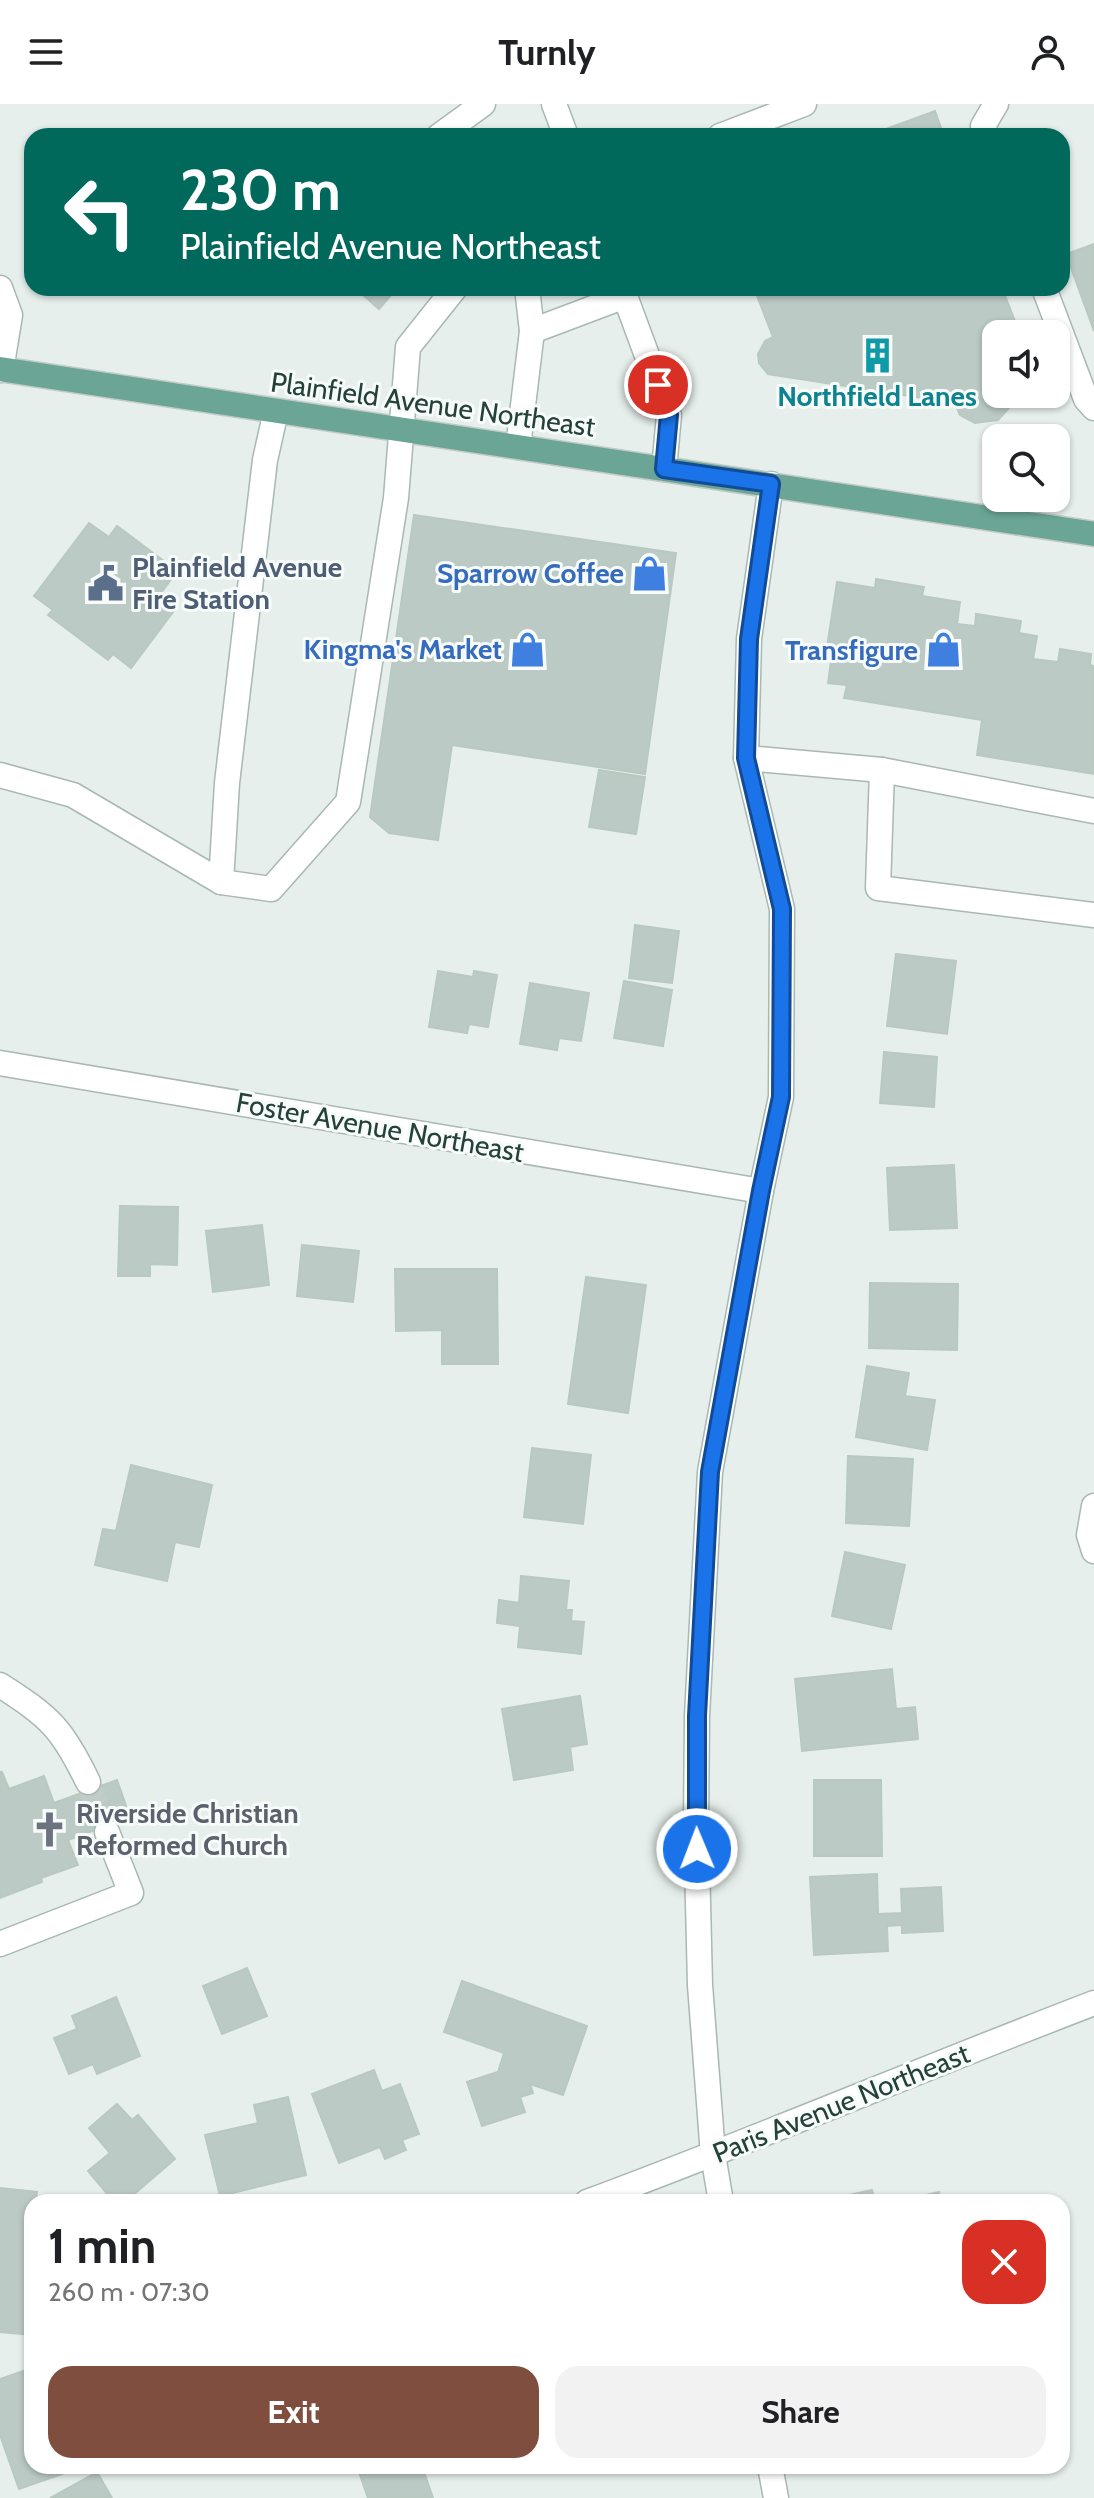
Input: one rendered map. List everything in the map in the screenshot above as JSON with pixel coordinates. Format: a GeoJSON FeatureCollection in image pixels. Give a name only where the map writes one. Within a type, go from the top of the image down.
{"type":"FeatureCollection","features":[{"type":"Feature","properties":{"kind":"main road","name":"Plainfield Avenue Northeast"},"geometry":{"type":"LineString","coordinates":[[0,370],[1094,534]]}},
{"type":"Feature","properties":{"kind":"street"},"geometry":{"type":"LineString","coordinates":[[450,128],[483,104]]}},
{"type":"Feature","properties":{"kind":"street"},"geometry":{"type":"LineString","coordinates":[[554,104],[563,128]]}},
{"type":"Feature","properties":{"kind":"street"},"geometry":{"type":"LineString","coordinates":[[741,128],[804,104]]}},
{"type":"Feature","properties":{"kind":"street"},"geometry":{"type":"LineString","coordinates":[[984,128],[996,104]]}},
{"type":"Feature","properties":{"kind":"street"},"geometry":{"type":"LineString","coordinates":[[0,288],[10,315],[0,370]]}},
{"type":"Feature","properties":{"kind":"street"},"geometry":{"type":"LineString","coordinates":[[0,775],[73,795],[221,882],[271,889],[348,802],[396,498],[408,347],[449,296]]}},
{"type":"Feature","properties":{"kind":"street"},"geometry":{"type":"LineString","coordinates":[[518,447],[532,331],[528,296]]}},
{"type":"Feature","properties":{"kind":"street"},"geometry":{"type":"LineString","coordinates":[[532,331],[615,296]]}},
{"type":"Feature","properties":{"kind":"street"},"geometry":{"type":"LineString","coordinates":[[625,296],[669,415],[664,469]]}},
{"type":"Feature","properties":{"kind":"street"},"geometry":{"type":"LineString","coordinates":[[1047,296],[1086,399],[1094,408]]}},
{"type":"Feature","properties":{"kind":"street"},"geometry":{"type":"LineString","coordinates":[[221,882],[227,783],[265,460],[276,411]]}},
{"type":"Feature","properties":{"kind":"street"},"geometry":{"type":"LineString","coordinates":[[720,2194],[713,2155],[700,1985],[697,1716],[710,1472],[781,1097],[782,909],[746,758],[749,639],[771,484]]}},
{"type":"Feature","properties":{"kind":"street"},"geometry":{"type":"LineString","coordinates":[[746,758],[882,770],[1094,811]]}},
{"type":"Feature","properties":{"kind":"street"},"geometry":{"type":"LineString","coordinates":[[882,770],[878,888],[1094,915]]}},
{"type":"Feature","properties":{"kind":"street","name":"Foster Avenue Northeast"},"geometry":{"type":"LineString","coordinates":[[0,1063],[761,1191]]}},
{"type":"Feature","properties":{"kind":"street"},"geometry":{"type":"LineString","coordinates":[[1094,1506],[1089,1535],[1094,1551]]}},
{"type":"Feature","properties":{"kind":"street"},"geometry":{"type":"LineString","coordinates":[[0,1685],[54,1723],[72,1749],[88,1782]]}},
{"type":"Feature","properties":{"kind":"street"},"geometry":{"type":"LineString","coordinates":[[0,1944],[131,1893],[107,1832]]}},
{"type":"Feature","properties":{"kind":"street","name":"Paris Avenue Northeast"},"geometry":{"type":"LineString","coordinates":[[608,2194],[1094,2003]]}},
{"type":"Feature","properties":{"kind":"street"},"geometry":{"type":"LineString","coordinates":[[772,2474],[776,2498]]}},
{"type":"Feature","properties":{"kind":"building"},"geometry":{"type":"Polygon","coordinates":[[[935,111],[941,128],[889,128],[935,111]]]}},
{"type":"Feature","properties":{"kind":"building"},"geometry":{"type":"Polygon","coordinates":[[[1094,244],[1094,331],[1070,265],[1070,253],[1094,244]]]}},
{"type":"Feature","properties":{"kind":"building"},"geometry":{"type":"Polygon","coordinates":[[[364,296],[390,296],[379,309],[364,296]]]}},
{"type":"Feature","properties":{"kind":"building","name":"Northfield Lanes"},"geometry":{"type":"Polygon","coordinates":[[[757,296],[1005,296],[1015,320],[982,320],[982,408],[1009,408],[998,420],[975,423],[960,415],[955,403],[768,374],[759,363],[758,354],[765,341],[773,337],[757,296]]]}},
{"type":"Feature","properties":{"kind":"building","name":"Kingma's Market"},"geometry":{"type":"Polygon","coordinates":[[[414,515],[676,553],[645,774],[452,745],[438,840],[389,833],[370,817],[414,515]]]}},
{"type":"Feature","properties":{"kind":"building","name":"Plainfield Avenue Fire Station"},"geometry":{"type":"Polygon","coordinates":[[[89,523],[109,537],[117,526],[177,571],[159,596],[176,608],[131,668],[113,654],[108,660],[48,615],[53,610],[34,596],[89,523]]]}},
{"type":"Feature","properties":{"kind":"building"},"geometry":{"type":"Polygon","coordinates":[[[876,579],[924,587],[922,596],[960,602],[957,624],[975,626],[976,614],[1021,621],[1019,633],[1037,636],[1033,659],[1058,662],[1060,649],[1091,654],[1090,665],[1094,666],[1094,774],[977,755],[982,720],[844,698],[847,685],[828,683],[833,647],[827,647],[837,582],[875,588],[876,579]]]}},
{"type":"Feature","properties":{"kind":"building"},"geometry":{"type":"Polygon","coordinates":[[[599,770],[645,777],[636,834],[589,827],[599,770]]]}},
{"type":"Feature","properties":{"kind":"building"},"geometry":{"type":"Polygon","coordinates":[[[635,925],[679,931],[672,983],[629,978],[635,925]]]}},
{"type":"Feature","properties":{"kind":"building"},"geometry":{"type":"Polygon","coordinates":[[[896,954],[956,961],[947,1034],[887,1026],[896,954]]]}},
{"type":"Feature","properties":{"kind":"building"},"geometry":{"type":"Polygon","coordinates":[[[438,971],[473,977],[474,971],[497,975],[488,1027],[469,1024],[467,1033],[429,1027],[438,971]]]}},
{"type":"Feature","properties":{"kind":"building"},"geometry":{"type":"Polygon","coordinates":[[[624,981],[672,990],[663,1046],[614,1038],[624,981]]]}},
{"type":"Feature","properties":{"kind":"building"},"geometry":{"type":"Polygon","coordinates":[[[530,983],[589,993],[581,1041],[559,1038],[557,1050],[520,1044],[530,983]]]}},
{"type":"Feature","properties":{"kind":"building"},"geometry":{"type":"Polygon","coordinates":[[[884,1052],[937,1057],[934,1107],[880,1103],[884,1052]]]}},
{"type":"Feature","properties":{"kind":"building"},"geometry":{"type":"Polygon","coordinates":[[[954,1165],[957,1228],[890,1230],[887,1168],[954,1165]]]}},
{"type":"Feature","properties":{"kind":"building"},"geometry":{"type":"Polygon","coordinates":[[[120,1206],[178,1207],[177,1265],[150,1264],[150,1276],[118,1276],[120,1206]]]}},
{"type":"Feature","properties":{"kind":"building"},"geometry":{"type":"Polygon","coordinates":[[[262,1225],[269,1285],[213,1292],[206,1231],[262,1225]]]}},
{"type":"Feature","properties":{"kind":"building"},"geometry":{"type":"Polygon","coordinates":[[[302,1245],[359,1251],[353,1302],[297,1296],[302,1245]]]}},
{"type":"Feature","properties":{"kind":"building"},"geometry":{"type":"Polygon","coordinates":[[[395,1269],[497,1269],[498,1364],[442,1364],[442,1330],[396,1331],[395,1269]]]}},
{"type":"Feature","properties":{"kind":"building"},"geometry":{"type":"Polygon","coordinates":[[[586,1277],[646,1285],[628,1413],[568,1404],[586,1277]]]}},
{"type":"Feature","properties":{"kind":"building"},"geometry":{"type":"Polygon","coordinates":[[[870,1283],[958,1284],[957,1350],[869,1348],[870,1283]]]}},
{"type":"Feature","properties":{"kind":"building"},"geometry":{"type":"Polygon","coordinates":[[[867,1366],[909,1373],[905,1396],[935,1400],[927,1450],[856,1437],[867,1366]]]}},
{"type":"Feature","properties":{"kind":"building"},"geometry":{"type":"Polygon","coordinates":[[[532,1448],[591,1455],[583,1524],[524,1517],[532,1448]]]}},
{"type":"Feature","properties":{"kind":"building"},"geometry":{"type":"Polygon","coordinates":[[[848,1456],[913,1459],[909,1526],[846,1523],[848,1456]]]}},
{"type":"Feature","properties":{"kind":"building"},"geometry":{"type":"Polygon","coordinates":[[[131,1465],[212,1485],[199,1547],[175,1542],[167,1581],[95,1565],[103,1529],[116,1531],[131,1465]]]}},
{"type":"Feature","properties":{"kind":"building"},"geometry":{"type":"Polygon","coordinates":[[[845,1552],[905,1565],[891,1629],[832,1616],[845,1552]]]}},
{"type":"Feature","properties":{"kind":"building"},"geometry":{"type":"Polygon","coordinates":[[[521,1576],[569,1581],[566,1610],[572,1610],[571,1621],[584,1622],[581,1654],[518,1647],[520,1626],[497,1623],[499,1600],[519,1603],[521,1576]]]}},
{"type":"Feature","properties":{"kind":"building"},"geometry":{"type":"Polygon","coordinates":[[[892,1669],[896,1709],[915,1707],[918,1739],[802,1751],[795,1679],[892,1669]]]}},
{"type":"Feature","properties":{"kind":"building"},"geometry":{"type":"Polygon","coordinates":[[[580,1696],[587,1744],[570,1747],[573,1770],[514,1780],[502,1709],[580,1696]]]}},
{"type":"Feature","properties":{"kind":"building","name":"Riverside Christian Reformed Church"},"geometry":{"type":"Polygon","coordinates":[[[0,1772],[9,1789],[44,1776],[54,1803],[117,1780],[130,1817],[68,1840],[78,1865],[41,1878],[42,1882],[0,1898],[0,1772]]]}},
{"type":"Feature","properties":{"kind":"building"},"geometry":{"type":"Polygon","coordinates":[[[814,1780],[881,1780],[882,1856],[814,1856],[814,1780]]]}},
{"type":"Feature","properties":{"kind":"building"},"geometry":{"type":"Polygon","coordinates":[[[877,1874],[878,1914],[902,1913],[901,1889],[941,1887],[943,1931],[902,1933],[902,1925],[887,1926],[888,1951],[814,1955],[810,1877],[877,1874]]]}},
{"type":"Feature","properties":{"kind":"building"},"geometry":{"type":"Polygon","coordinates":[[[247,1968],[267,2016],[222,2034],[203,1986],[247,1968]]]}},
{"type":"Feature","properties":{"kind":"building"},"geometry":{"type":"Polygon","coordinates":[[[462,1981],[587,2026],[563,2095],[530,2084],[533,2093],[520,2097],[525,2112],[482,2126],[467,2082],[498,2072],[504,2053],[444,2032],[462,1981]]]}},
{"type":"Feature","properties":{"kind":"building"},"geometry":{"type":"Polygon","coordinates":[[[116,1997],[140,2056],[97,2074],[93,2064],[69,2074],[54,2038],[77,2029],[72,2016],[116,1997]]]}},
{"type":"Feature","properties":{"kind":"building"},"geometry":{"type":"Polygon","coordinates":[[[374,2070],[382,2091],[400,2084],[419,2134],[402,2140],[406,2150],[385,2159],[380,2147],[339,2163],[312,2094],[374,2070]]]}},
{"type":"Feature","properties":{"kind":"building"},"geometry":{"type":"Polygon","coordinates":[[[288,2097],[306,2175],[220,2194],[205,2135],[258,2123],[254,2105],[288,2097]]]}},
{"type":"Feature","properties":{"kind":"building"},"geometry":{"type":"Polygon","coordinates":[[[117,2104],[132,2120],[138,2115],[175,2159],[134,2194],[107,2194],[88,2171],[110,2153],[89,2128],[117,2104]]]}},
{"type":"Feature","properties":{"kind":"building"},"geometry":{"type":"Polygon","coordinates":[[[0,2188],[37,2192],[24,2194],[24,2334],[0,2332],[0,2188]]]}},
{"type":"Feature","properties":{"kind":"building"},"geometry":{"type":"Polygon","coordinates":[[[24,2371],[24,2474],[62,2474],[19,2489],[0,2435],[0,2379],[24,2371]]]}},
{"type":"Feature","properties":{"kind":"building"},"geometry":{"type":"Polygon","coordinates":[[[98,2474],[112,2498],[50,2498],[98,2474]]]}},
{"type":"Feature","properties":{"kind":"building"},"geometry":{"type":"Polygon","coordinates":[[[360,2474],[425,2474],[433,2498],[368,2498],[360,2474]]]}},
{"type":"Feature","properties":{"kind":"tunnel"},"geometry":{"type":"LineString","coordinates":[[88,1782],[107,1832]]}},
{"type":"Feature","properties":{"kind":"place","name":"Northfield Lanes"},"geometry":{"type":"Point","coordinates":[877,356]}},
{"type":"Feature","properties":{"kind":"place","name":"Sparrow Coffee"},"geometry":{"type":"Point","coordinates":[650,573]}},
{"type":"Feature","properties":{"kind":"place","name":"Plainfield Avenue Fire Station"},"geometry":{"type":"Point","coordinates":[106,583]}},
{"type":"Feature","properties":{"kind":"place","name":"Kingma's Market"},"geometry":{"type":"Point","coordinates":[528,649]}},
{"type":"Feature","properties":{"kind":"place","name":"Transfigure"},"geometry":{"type":"Point","coordinates":[944,650]}},
{"type":"Feature","properties":{"kind":"place","name":"Riverside Christian Reformed Church"},"geometry":{"type":"Point","coordinates":[50,1829]}},
{"type":"Feature","properties":{"kind":"route"},"geometry":{"type":"LineString","coordinates":[[658,385],[669,415],[664,469],[771,484],[749,639],[746,758],[782,909],[781,1097],[710,1472],[697,1716],[697,1849]]}}]}
